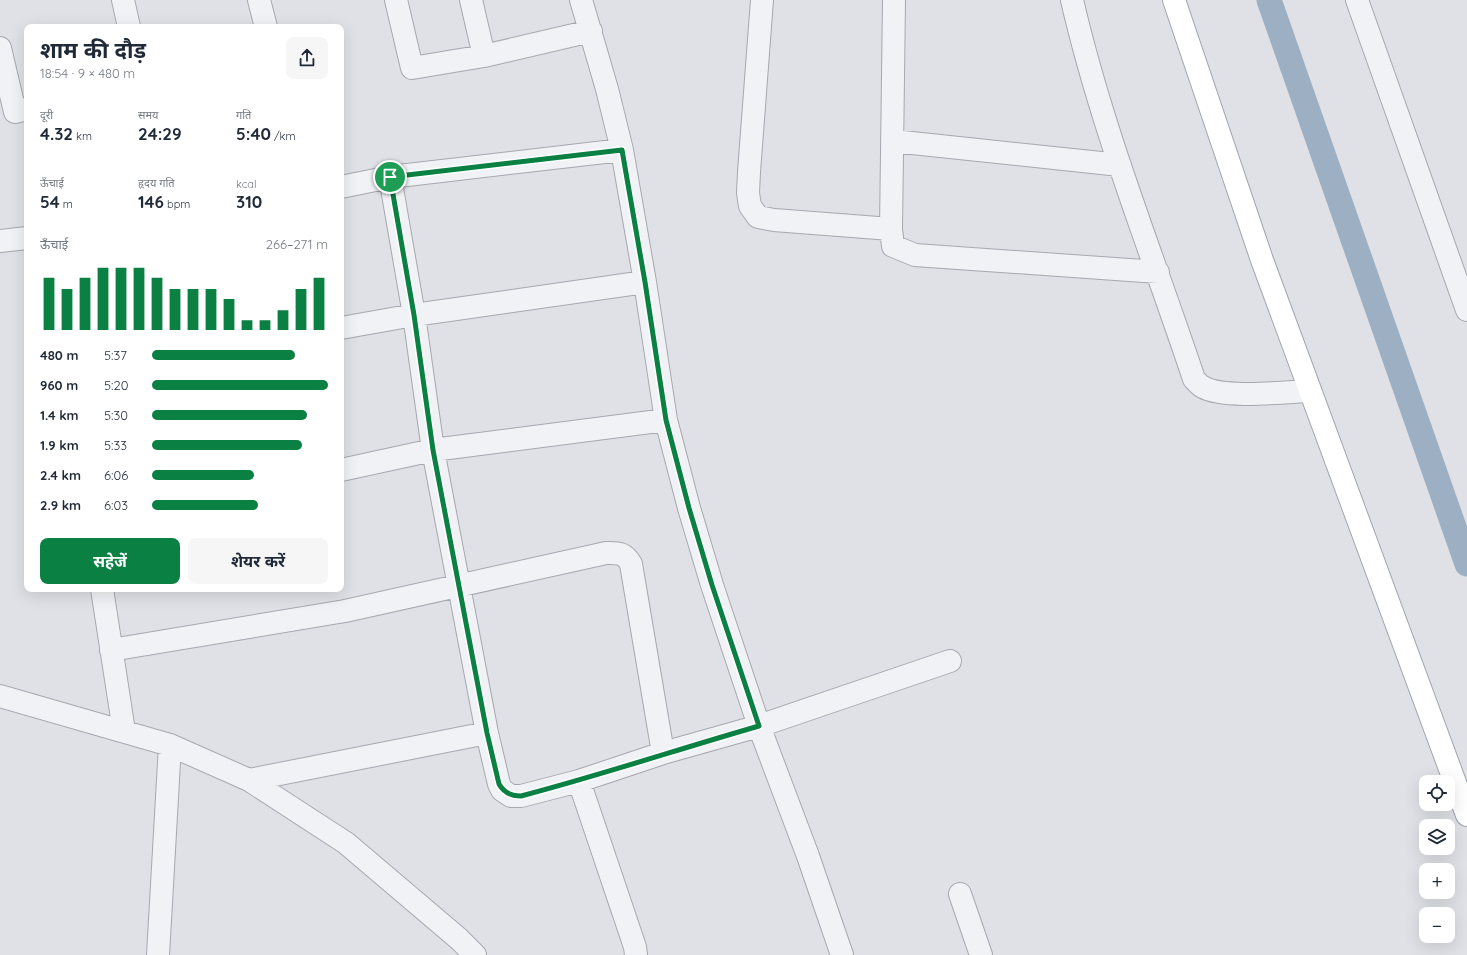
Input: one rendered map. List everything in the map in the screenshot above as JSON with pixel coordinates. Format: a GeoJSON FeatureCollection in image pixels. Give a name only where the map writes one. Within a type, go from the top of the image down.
{"type":"FeatureCollection","features":[{"type":"Feature","properties":{"kind":"main road"},"geometry":{"type":"LineString","coordinates":[[1174,0],[1262,260],[1467,815]]}},
{"type":"Feature","properties":{"kind":"street"},"geometry":{"type":"LineString","coordinates":[[123,0],[128,24]]}},
{"type":"Feature","properties":{"kind":"street"},"geometry":{"type":"LineString","coordinates":[[259,0],[265,24]]}},
{"type":"Feature","properties":{"kind":"street"},"geometry":{"type":"LineString","coordinates":[[396,0],[412,68],[484,56],[591,31]]}},
{"type":"Feature","properties":{"kind":"street"},"geometry":{"type":"LineString","coordinates":[[471,0],[484,56]]}},
{"type":"Feature","properties":{"kind":"street"},"geometry":{"type":"LineString","coordinates":[[581,0],[591,31],[622,150],[645,282],[666,420],[689,508],[712,585],[759,726],[808,856],[842,955]]}},
{"type":"Feature","properties":{"kind":"street"},"geometry":{"type":"LineString","coordinates":[[762,0],[749,172],[748,192],[750,206],[758,217],[774,220],[891,229]]}},
{"type":"Feature","properties":{"kind":"street"},"geometry":{"type":"LineString","coordinates":[[894,0],[891,229],[893,246],[915,255],[1158,272]]}},
{"type":"Feature","properties":{"kind":"street"},"geometry":{"type":"LineString","coordinates":[[1072,0],[1080,37],[1103,118],[1158,272],[1194,379],[1202,387],[1213,391],[1233,394],[1310,391]]}},
{"type":"Feature","properties":{"kind":"street"},"geometry":{"type":"LineString","coordinates":[[1357,0],[1467,310]]}},
{"type":"Feature","properties":{"kind":"street"},"geometry":{"type":"LineString","coordinates":[[0,48],[15,112],[24,110]]}},
{"type":"Feature","properties":{"kind":"street"},"geometry":{"type":"LineString","coordinates":[[893,141],[1120,165]]}},
{"type":"Feature","properties":{"kind":"street"},"geometry":{"type":"LineString","coordinates":[[344,186],[390,177],[622,150]]}},
{"type":"Feature","properties":{"kind":"street"},"geometry":{"type":"LineString","coordinates":[[390,177],[414,315],[433,450],[487,733],[499,784],[502,790],[511,796],[521,796],[579,780],[759,726],[950,661]]}},
{"type":"Feature","properties":{"kind":"street"},"geometry":{"type":"LineString","coordinates":[[0,241],[24,238]]}},
{"type":"Feature","properties":{"kind":"street"},"geometry":{"type":"LineString","coordinates":[[344,327],[414,315],[645,282]]}},
{"type":"Feature","properties":{"kind":"street"},"geometry":{"type":"LineString","coordinates":[[344,469],[433,450],[666,420]]}},
{"type":"Feature","properties":{"kind":"street"},"geometry":{"type":"LineString","coordinates":[[111,650],[345,611],[459,587],[606,553],[619,553],[626,556],[630,564],[662,754]]}},
{"type":"Feature","properties":{"kind":"street"},"geometry":{"type":"LineString","coordinates":[[102,592],[124,731]]}},
{"type":"Feature","properties":{"kind":"street"},"geometry":{"type":"LineString","coordinates":[[0,696],[170,745],[248,780],[346,843],[459,939],[475,955]]}},
{"type":"Feature","properties":{"kind":"street"},"geometry":{"type":"LineString","coordinates":[[248,780],[487,733]]}},
{"type":"Feature","properties":{"kind":"street"},"geometry":{"type":"LineString","coordinates":[[158,955],[170,745]]}},
{"type":"Feature","properties":{"kind":"street"},"geometry":{"type":"LineString","coordinates":[[579,780],[635,947],[636,955]]}},
{"type":"Feature","properties":{"kind":"street"},"geometry":{"type":"LineString","coordinates":[[960,894],[981,955]]}},
{"type":"Feature","properties":{"kind":"waterway"},"geometry":{"type":"LineString","coordinates":[[1269,0],[1467,564]]}},
{"type":"Feature","properties":{"kind":"route"},"geometry":{"type":"LineString","coordinates":[[622,150],[645,282],[666,420],[689,508],[712,585],[759,726],[521,796],[511,796],[502,790],[499,784],[487,733],[433,450],[414,315],[390,177],[622,150]]}}]}
